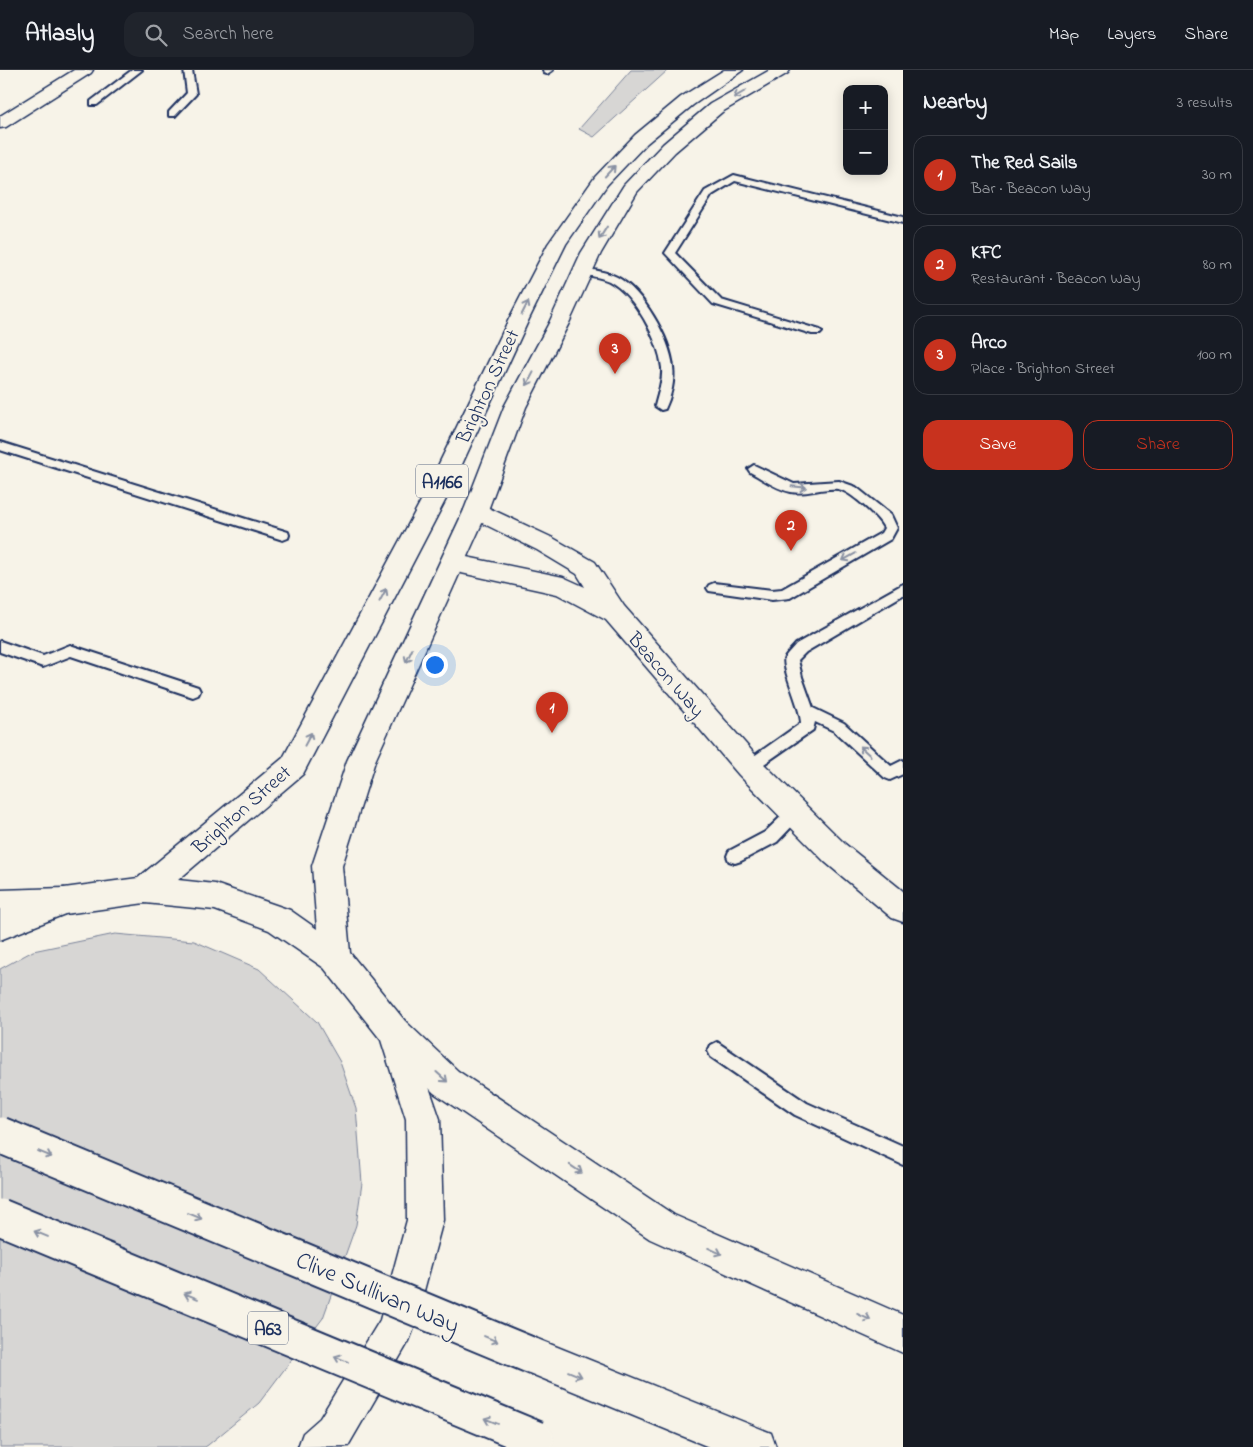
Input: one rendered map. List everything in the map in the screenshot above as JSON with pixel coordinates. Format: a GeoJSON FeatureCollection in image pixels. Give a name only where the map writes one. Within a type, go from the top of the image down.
{"type":"FeatureCollection","features":[{"type":"Feature","properties":{"kind":"main road"},"geometry":{"type":"LineString","coordinates":[[0,123],[85,70]]}},
{"type":"Feature","properties":{"kind":"main road","name":"Brighton Street"},"geometry":{"type":"LineString","coordinates":[[145,890],[293,766],[434,498],[519,319],[557,244],[601,181],[641,139],[687,101],[736,70]]}},
{"type":"Feature","properties":{"kind":"main road","name":"Brighton Street"},"geometry":{"type":"LineString","coordinates":[[335,958],[327,866],[361,761],[476,510],[515,407],[559,323],[591,253],[630,189],[669,148],[716,108],[782,70]]}},
{"type":"Feature","properties":{"kind":"main road","name":"Beacon Way"},"geometry":{"type":"LineString","coordinates":[[476,510],[545,544],[586,568],[615,613],[749,766],[835,853],[903,909]]}},
{"type":"Feature","properties":{"kind":"main road","name":"Beacon Way"},"geometry":{"type":"LineString","coordinates":[[452,563],[563,586],[615,613]]}},
{"type":"Feature","properties":{"kind":"main road"},"geometry":{"type":"LineString","coordinates":[[0,903],[64,901],[145,890],[215,897],[279,920],[335,958],[394,1032],[446,1082],[662,1227],[903,1334]]}},
{"type":"Feature","properties":{"kind":"main road"},"geometry":{"type":"LineString","coordinates":[[0,926],[64,901]]}},
{"type":"Feature","properties":{"kind":"main road"},"geometry":{"type":"LineString","coordinates":[[317,1447],[334,1432],[396,1328],[425,1220],[423,1119],[394,1032]]}},
{"type":"Feature","properties":{"kind":"main road","name":"Clive Sullivan Way"},"geometry":{"type":"LineString","coordinates":[[0,1135],[757,1447]]}},
{"type":"Feature","properties":{"kind":"main road","name":"A63"},"geometry":{"type":"LineString","coordinates":[[0,1217],[545,1443]]}},
{"type":"Feature","properties":{"kind":"lane"},"geometry":{"type":"LineString","coordinates":[[94,103],[138,70]]}},
{"type":"Feature","properties":{"kind":"lane"},"geometry":{"type":"LineString","coordinates":[[172,114],[192,94],[188,70]]}},
{"type":"Feature","properties":{"kind":"lane"},"geometry":{"type":"LineString","coordinates":[[816,332],[717,302],[670,253],[708,192],[734,178],[903,220]]}},
{"type":"Feature","properties":{"kind":"lane"},"geometry":{"type":"LineString","coordinates":[[583,271],[612,279],[628,292],[650,322],[665,353],[668,379],[660,406]]}},
{"type":"Feature","properties":{"kind":"lane"},"geometry":{"type":"LineString","coordinates":[[0,446],[283,535]]}},
{"type":"Feature","properties":{"kind":"lane"},"geometry":{"type":"LineString","coordinates":[[714,588],[772,596],[785,594],[886,536],[891,528],[886,518],[852,490],[839,485],[793,488],[781,484],[754,469]]}},
{"type":"Feature","properties":{"kind":"lane"},"geometry":{"type":"LineString","coordinates":[[749,766],[808,726],[809,712],[792,674],[791,659],[801,648],[903,589]]}},
{"type":"Feature","properties":{"kind":"lane"},"geometry":{"type":"LineString","coordinates":[[0,646],[43,662],[70,650],[193,691]]}},
{"type":"Feature","properties":{"kind":"lane"},"geometry":{"type":"LineString","coordinates":[[809,712],[839,727],[890,774],[903,766]]}},
{"type":"Feature","properties":{"kind":"lane"},"geometry":{"type":"LineString","coordinates":[[735,856],[771,836],[795,813]]}},
{"type":"Feature","properties":{"kind":"lane"},"geometry":{"type":"LineString","coordinates":[[717,1051],[801,1109],[903,1156]]}},
{"type":"Feature","properties":{"kind":"shaded area"},"geometry":{"type":"Polygon","coordinates":[[[631,70],[668,70],[594,137],[579,129],[631,70]]]}},
{"type":"Feature","properties":{"kind":"shaded area"},"geometry":{"type":"Polygon","coordinates":[[[115,934],[194,941],[259,969],[317,1022],[340,1062],[356,1108],[362,1183],[356,1225],[323,1318],[259,1403],[205,1447],[0,1447],[0,969],[33,951],[115,934]]]}},
{"type":"Feature","properties":{"kind":"place","name":"Arco"},"geometry":{"type":"Point","coordinates":[615,374]}},
{"type":"Feature","properties":{"kind":"place","name":"KFC"},"geometry":{"type":"Point","coordinates":[791,551]}},
{"type":"Feature","properties":{"kind":"place","name":"The Red Sails"},"geometry":{"type":"Point","coordinates":[552,733]}}]}
